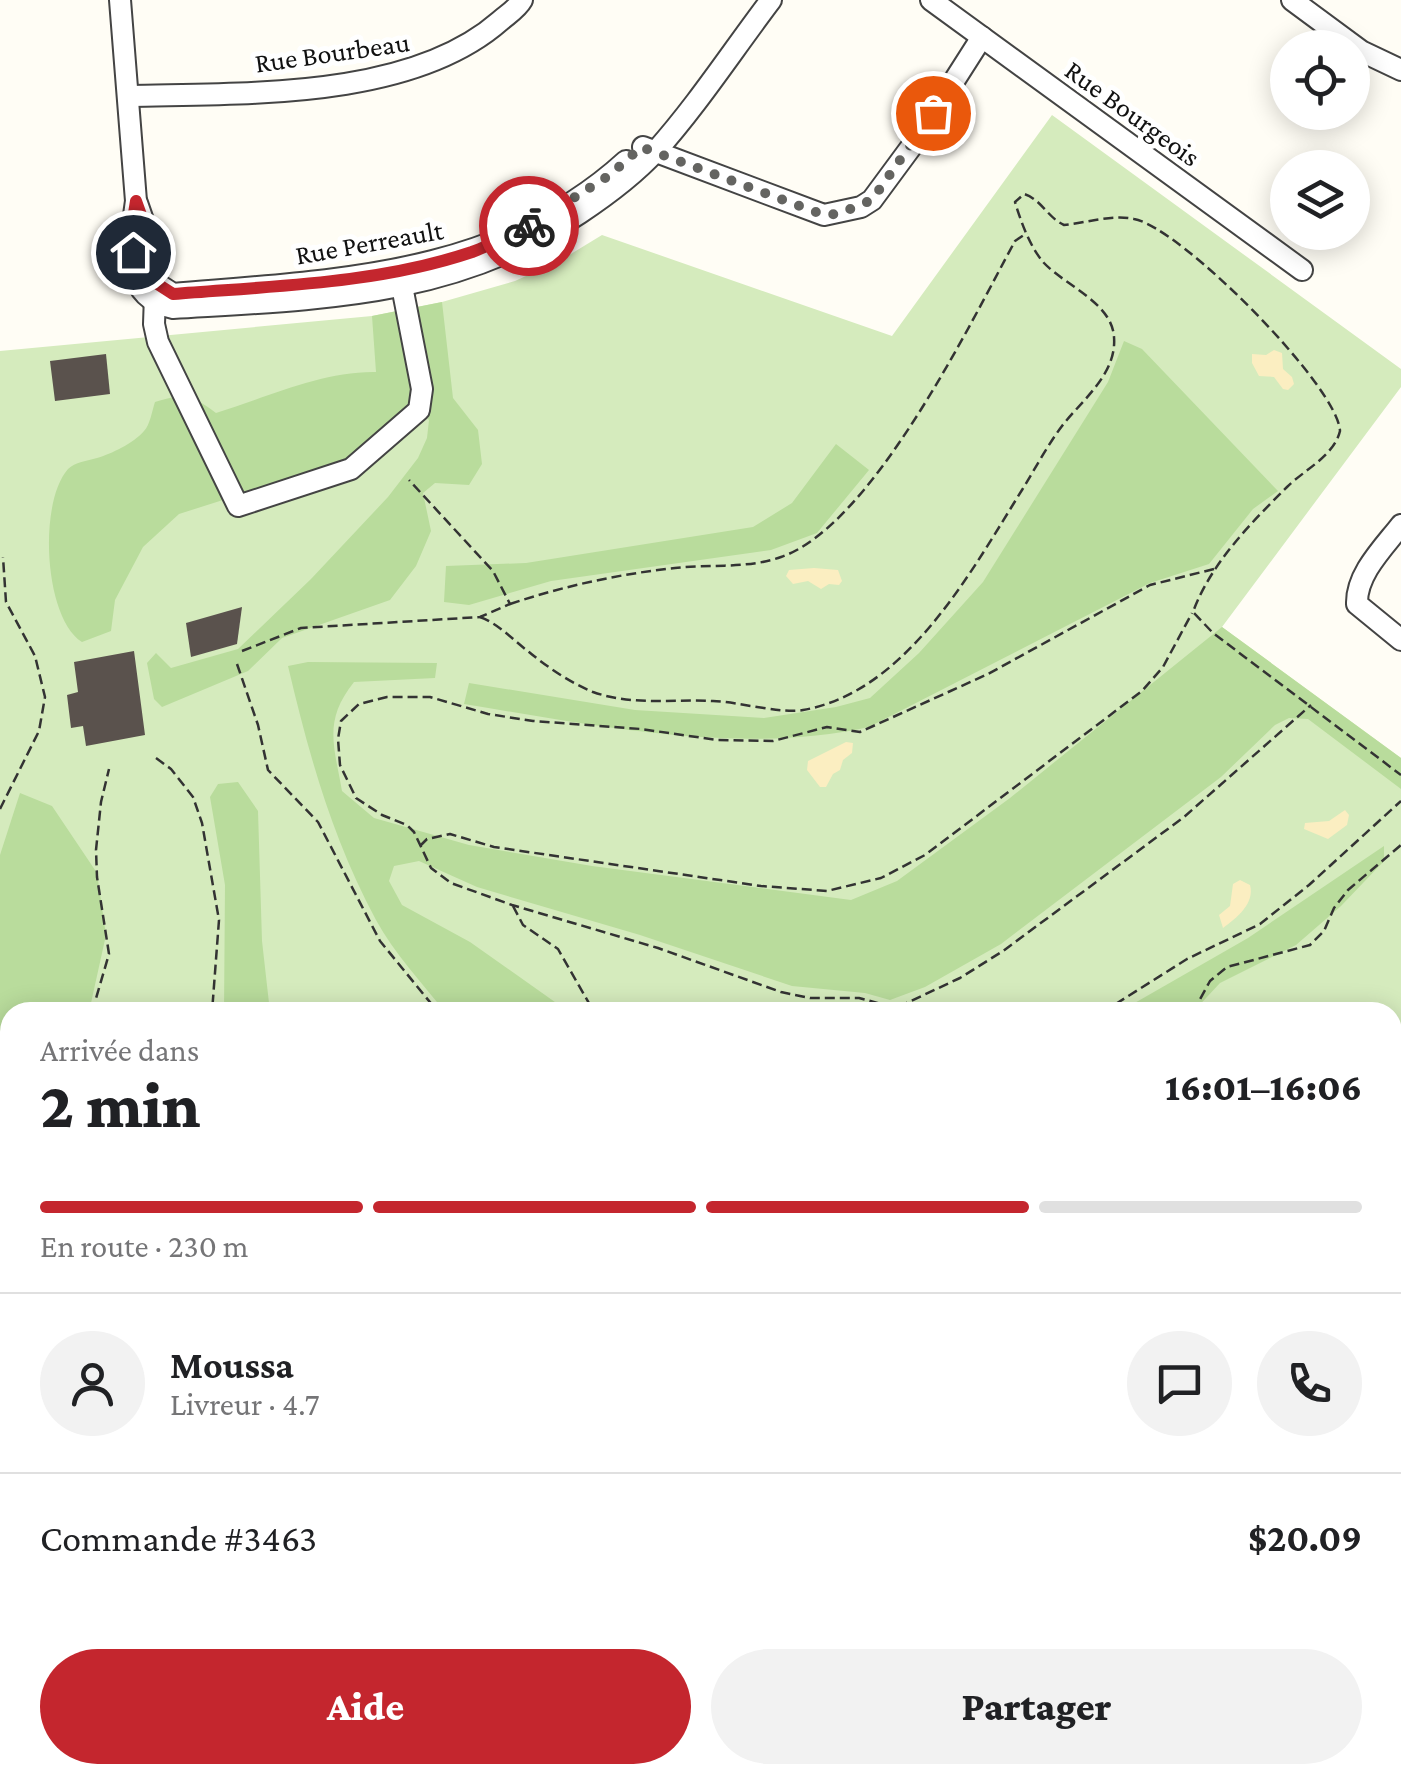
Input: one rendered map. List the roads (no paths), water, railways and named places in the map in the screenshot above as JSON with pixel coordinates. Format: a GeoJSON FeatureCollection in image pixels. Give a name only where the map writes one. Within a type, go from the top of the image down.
{"type":"FeatureCollection","features":[{"type":"Feature","properties":{"kind":"street"},"geometry":{"type":"LineString","coordinates":[[120,0],[136,201],[131,232],[134,272],[138,289],[155,294],[158,342],[238,506],[351,469],[420,410],[422,389],[400,279]]}},
{"type":"Feature","properties":{"kind":"street","name":"Rue Bourbeau"},"geometry":{"type":"LineString","coordinates":[[128,96],[251,93],[390,78],[429,65],[486,34],[522,0]]}},
{"type":"Feature","properties":{"kind":"street","name":"Rue Perreault"},"geometry":{"type":"LineString","coordinates":[[648,149],[655,134],[757,0]]}},
{"type":"Feature","properties":{"kind":"street","name":"Rue Perreault"},"geometry":{"type":"LineString","coordinates":[[155,294],[400,279],[544,220],[648,149],[772,0]]}},
{"type":"Feature","properties":{"kind":"street","name":"Rue Bourgeois"},"geometry":{"type":"LineString","coordinates":[[931,0],[1302,270]]}},
{"type":"Feature","properties":{"kind":"street"},"geometry":{"type":"LineString","coordinates":[[1292,0],[1361,51],[1401,70]]}},
{"type":"Feature","properties":{"kind":"street"},"geometry":{"type":"LineString","coordinates":[[648,149],[824,215],[860,207],[872,200],[917,138],[982,37]]}},
{"type":"Feature","properties":{"kind":"street"},"geometry":{"type":"LineString","coordinates":[[1401,525],[1374,560],[1356,595],[1357,604],[1401,640]]}}]}
